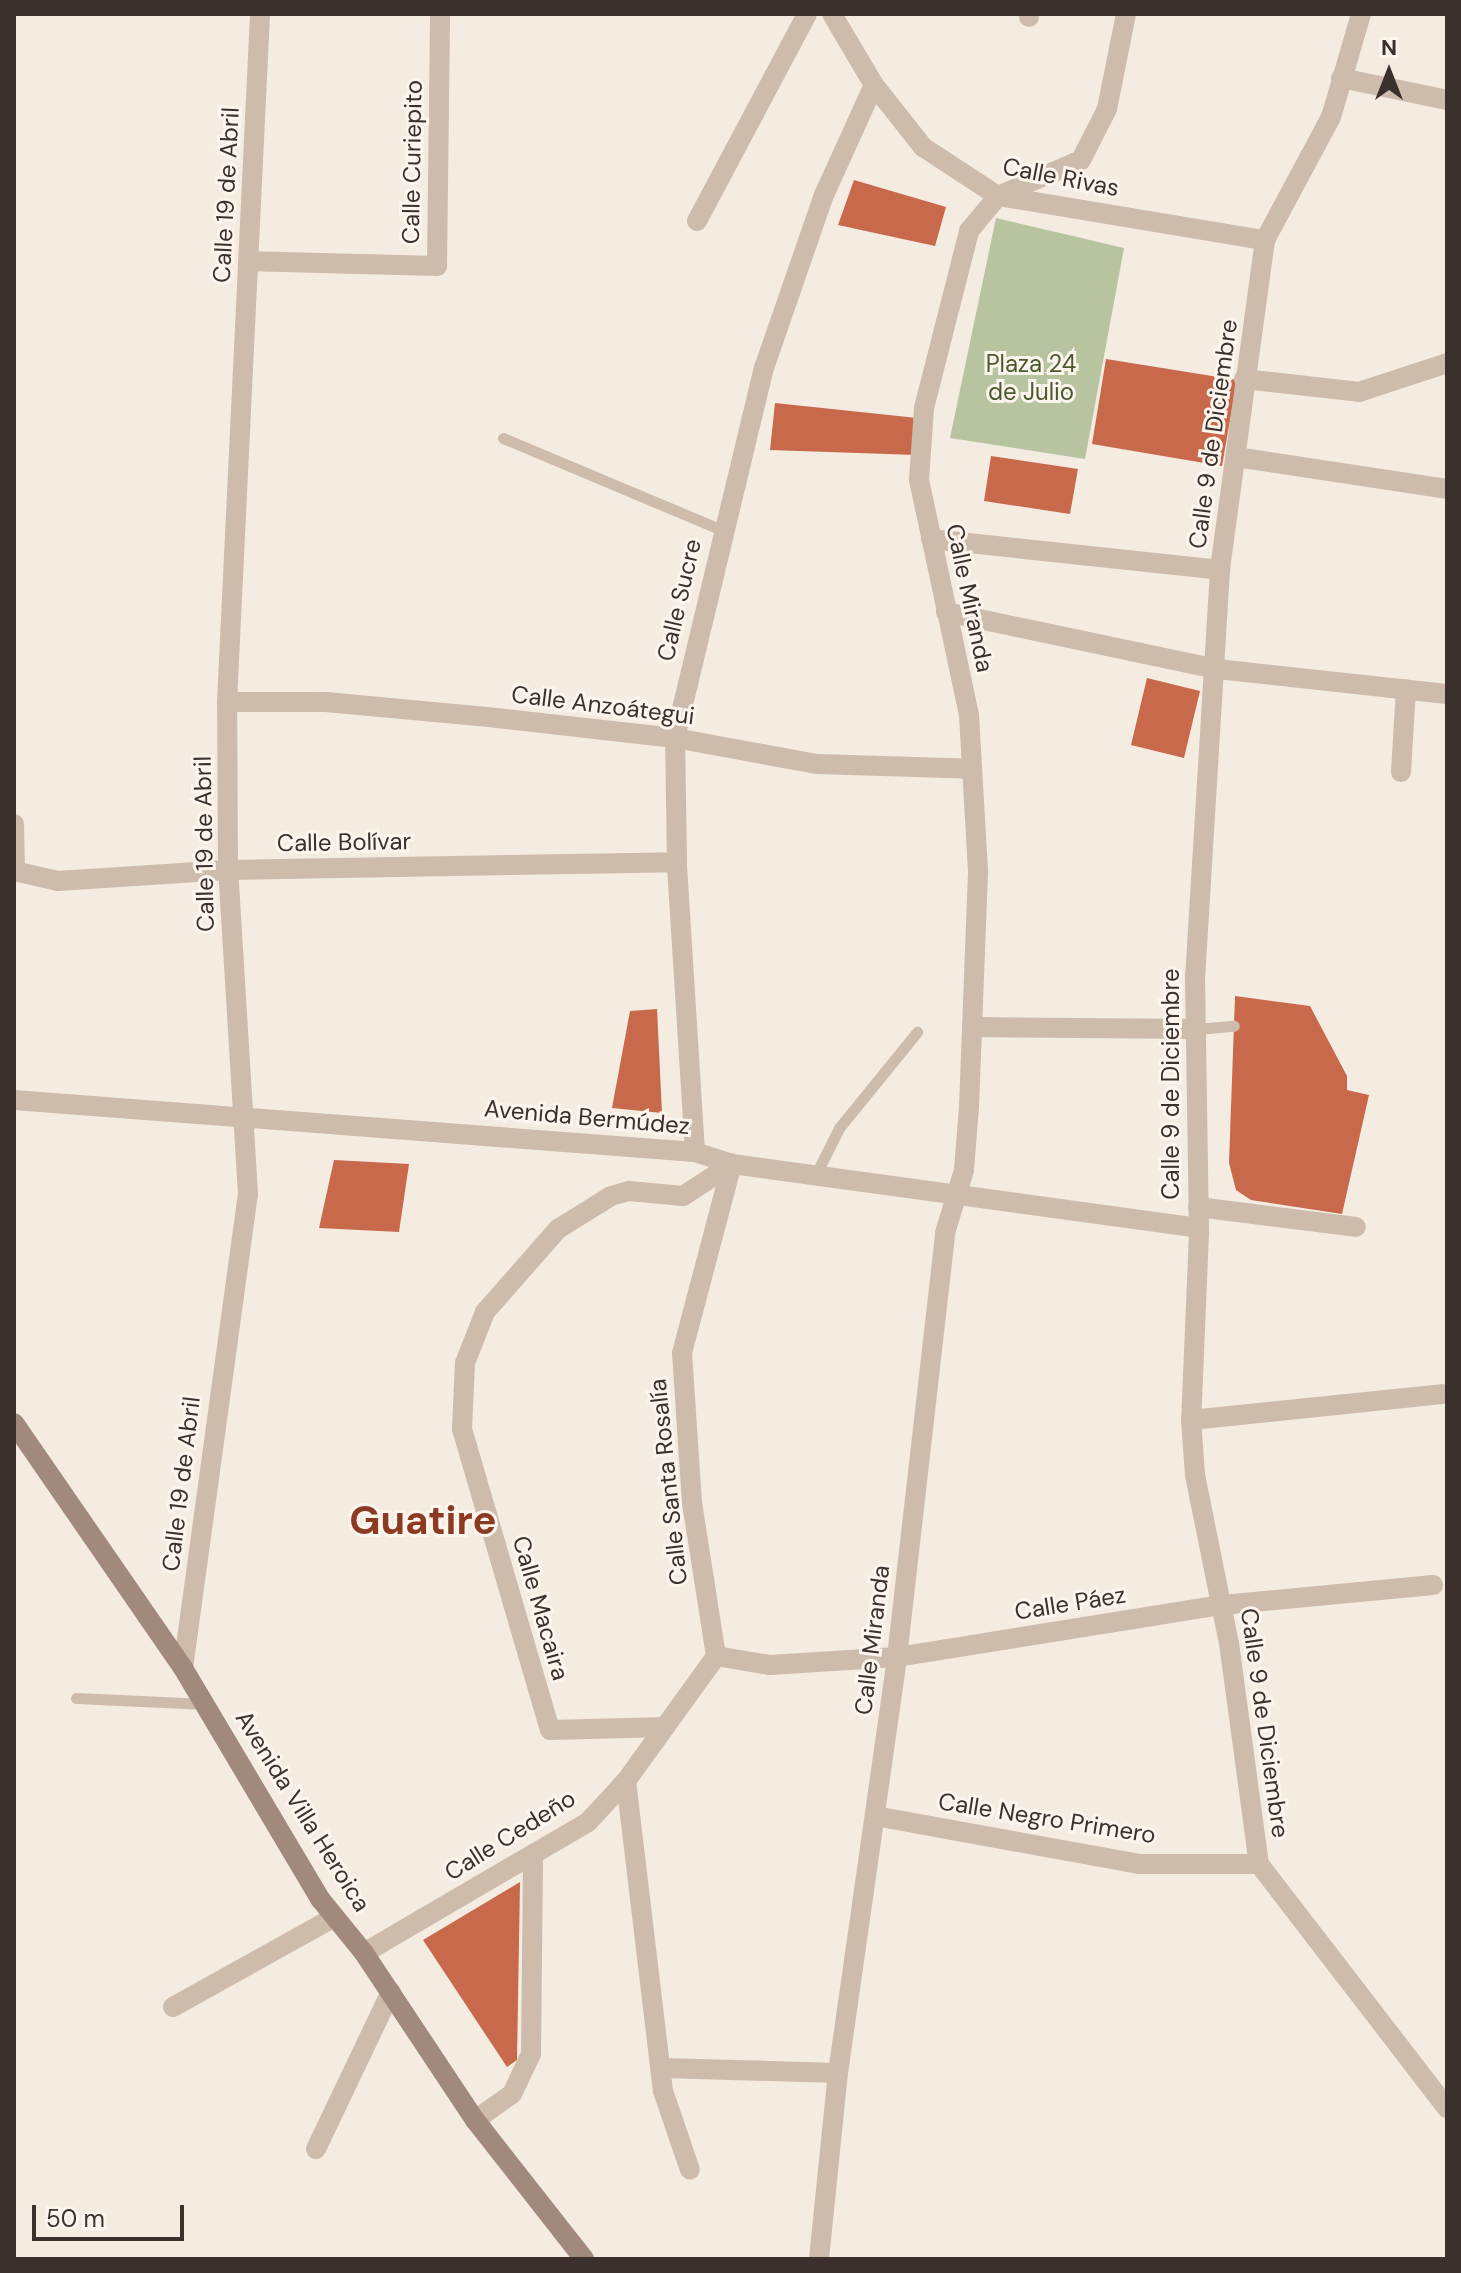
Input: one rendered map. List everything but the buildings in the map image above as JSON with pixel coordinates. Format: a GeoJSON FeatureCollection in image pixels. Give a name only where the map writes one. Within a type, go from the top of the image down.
{"type":"FeatureCollection","features":[{"type":"Feature","properties":{"kind":"main road","name":"Avenida Villa Heroica"},"geometry":{"type":"LineString","coordinates":[[14,1423],[183,1668],[335,1917],[391,1992],[475,2120],[584,2259]]}},
{"type":"Feature","properties":{"kind":"street","name":"Calle 19 de Abril"},"geometry":{"type":"LineString","coordinates":[[183,1668],[248,1194],[246,1116],[228,870],[227,702],[260,14]]}},
{"type":"Feature","properties":{"kind":"street","name":"Calle Curiepito"},"geometry":{"type":"LineString","coordinates":[[249,261],[437,266],[440,14]]}},
{"type":"Feature","properties":{"kind":"street"},"geometry":{"type":"LineString","coordinates":[[697,221],[807,14]]}},
{"type":"Feature","properties":{"kind":"street","name":"Calle Rivas"},"geometry":{"type":"LineString","coordinates":[[832,14],[874,85],[923,147],[998,196],[1265,240]]}},
{"type":"Feature","properties":{"kind":"street"},"geometry":{"type":"LineString","coordinates":[[998,196],[1081,160],[1107,109],[1126,14]]}},
{"type":"Feature","properties":{"kind":"street","name":"Calle 9 de Diciembre"},"geometry":{"type":"LineString","coordinates":[[1361,14],[1331,117],[1265,240],[1220,570],[1196,1029],[1198,1218],[1191,1420],[1195,1475],[1222,1605],[1259,1864],[1447,2108]]}},
{"type":"Feature","properties":{"kind":"street"},"geometry":{"type":"LineString","coordinates":[[1341,78],[1447,100]]}},
{"type":"Feature","properties":{"kind":"street","name":"Calle Sucre"},"geometry":{"type":"LineString","coordinates":[[695,1152],[677,862],[675,738],[722,530],[764,368],[824,195],[874,85]]}},
{"type":"Feature","properties":{"kind":"street","name":"Calle Miranda"},"geometry":{"type":"LineString","coordinates":[[819,2259],[838,2073],[897,1657],[945,1233],[964,1170],[978,871],[969,715],[919,480],[924,408],[969,231],[998,196]]}},
{"type":"Feature","properties":{"kind":"street"},"geometry":{"type":"LineString","coordinates":[[1244,379],[1359,392],[1447,363]]}},
{"type":"Feature","properties":{"kind":"street"},"geometry":{"type":"LineString","coordinates":[[1236,457],[1447,489]]}},
{"type":"Feature","properties":{"kind":"street"},"geometry":{"type":"LineString","coordinates":[[931,539],[1220,570]]}},
{"type":"Feature","properties":{"kind":"street"},"geometry":{"type":"LineString","coordinates":[[946,612],[1217,669],[1447,694]]}},
{"type":"Feature","properties":{"kind":"street"},"geometry":{"type":"LineString","coordinates":[[1401,772],[1406,689]]}},
{"type":"Feature","properties":{"kind":"street","name":"Calle Anzoátegui"},"geometry":{"type":"LineString","coordinates":[[227,702],[326,702],[675,738],[817,764],[972,769]]}},
{"type":"Feature","properties":{"kind":"street"},"geometry":{"type":"LineString","coordinates":[[14,824],[15,871]]}},
{"type":"Feature","properties":{"kind":"street","name":"Calle Bolívar"},"geometry":{"type":"LineString","coordinates":[[15,871],[58,881],[228,870],[677,862]]}},
{"type":"Feature","properties":{"kind":"street"},"geometry":{"type":"LineString","coordinates":[[972,1027],[1196,1029]]}},
{"type":"Feature","properties":{"kind":"street","name":"Avenida Bermúdez"},"geometry":{"type":"LineString","coordinates":[[14,1100],[695,1152],[732,1164],[817,1172],[957,1194],[1198,1218],[1356,1227]]}},
{"type":"Feature","properties":{"kind":"street","name":"Calle Santa Rosalía"},"geometry":{"type":"LineString","coordinates":[[716,1656],[692,1503],[682,1353],[732,1164]]}},
{"type":"Feature","properties":{"kind":"street","name":"Calle Macaira"},"geometry":{"type":"LineString","coordinates":[[665,1727],[550,1730],[462,1429],[465,1363],[485,1312],[558,1229],[611,1196],[629,1191],[683,1196],[732,1164]]}},
{"type":"Feature","properties":{"kind":"street"},"geometry":{"type":"LineString","coordinates":[[1191,1420],[1442,1394]]}},
{"type":"Feature","properties":{"kind":"street","name":"Calle Páez"},"geometry":{"type":"LineString","coordinates":[[716,1656],[770,1665],[897,1657],[1222,1605],[1433,1585]]}},
{"type":"Feature","properties":{"kind":"street","name":"Calle Cedeño"},"geometry":{"type":"LineString","coordinates":[[364,1953],[588,1822],[626,1781],[716,1656]]}},
{"type":"Feature","properties":{"kind":"street"},"geometry":{"type":"LineString","coordinates":[[626,1781],[661,2068],[690,2170]]}},
{"type":"Feature","properties":{"kind":"street","name":"Calle Negro Primero"},"geometry":{"type":"LineString","coordinates":[[875,1816],[1139,1864],[1259,1864]]}},
{"type":"Feature","properties":{"kind":"street"},"geometry":{"type":"LineString","coordinates":[[475,2120],[512,2094],[531,2054],[533,1854]]}},
{"type":"Feature","properties":{"kind":"street"},"geometry":{"type":"LineString","coordinates":[[173,2007],[335,1917]]}},
{"type":"Feature","properties":{"kind":"street"},"geometry":{"type":"LineString","coordinates":[[316,2149],[391,1992]]}},
{"type":"Feature","properties":{"kind":"street"},"geometry":{"type":"LineString","coordinates":[[661,2068],[838,2073]]}},
{"type":"Feature","properties":{"kind":"lane"},"geometry":{"type":"LineString","coordinates":[[503,438],[722,530]]}},
{"type":"Feature","properties":{"kind":"lane"},"geometry":{"type":"LineString","coordinates":[[1196,1029],[1234,1026]]}},
{"type":"Feature","properties":{"kind":"lane"},"geometry":{"type":"LineString","coordinates":[[817,1172],[839,1128],[917,1032]]}},
{"type":"Feature","properties":{"kind":"lane"},"geometry":{"type":"LineString","coordinates":[[76,1698],[206,1704]]}},
{"type":"Feature","properties":{"kind":"green space","name":"Plaza 24 de Julio"},"geometry":{"type":"Polygon","coordinates":[[[996,218],[1124,248],[1085,459],[950,438],[996,218]]]}},
{"type":"Feature","properties":{"kind":"district","name":"Guatire"},"geometry":{"type":"Point","coordinates":[423,1520]}}]}
